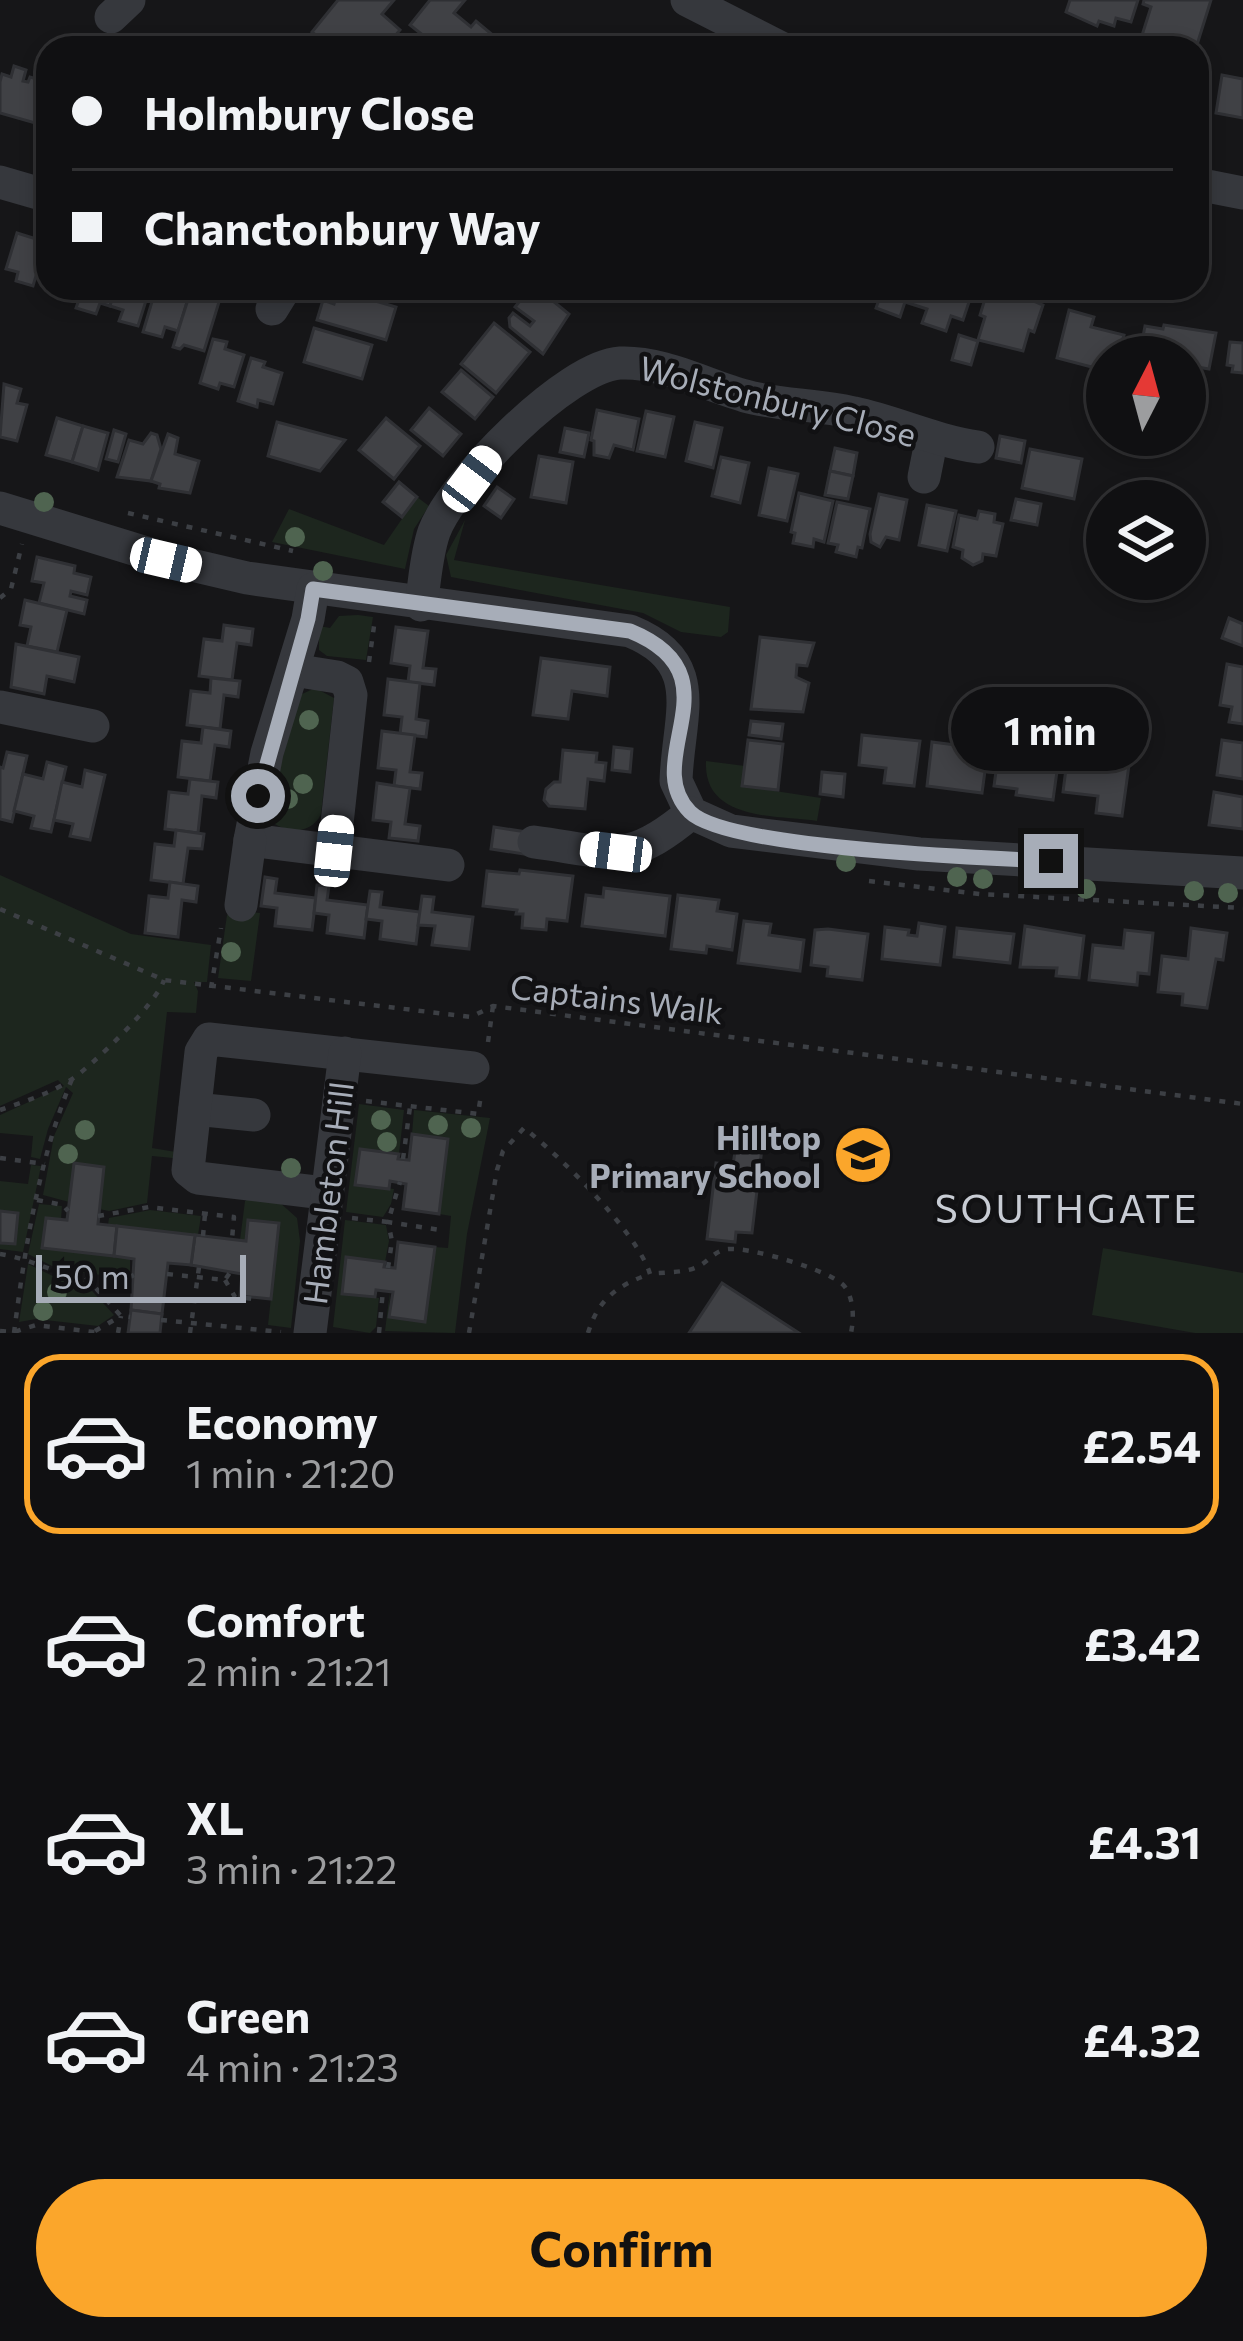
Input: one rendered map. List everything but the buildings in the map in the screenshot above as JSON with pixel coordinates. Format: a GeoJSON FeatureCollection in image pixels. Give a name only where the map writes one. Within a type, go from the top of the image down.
{"type":"FeatureCollection","features":[{"type":"Feature","properties":{"kind":"street"},"geometry":{"type":"LineString","coordinates":[[687,0],[758,36]]}},
{"type":"Feature","properties":{"kind":"street"},"geometry":{"type":"LineString","coordinates":[[0,182],[36,192]]}},
{"type":"Feature","properties":{"kind":"street"},"geometry":{"type":"LineString","coordinates":[[1209,186],[1243,193]]}},
{"type":"Feature","properties":{"kind":"street","name":"Wolstonbury Close"},"geometry":{"type":"LineString","coordinates":[[421,605],[430,548],[444,514],[529,414],[600,367],[619,363],[654,368],[750,398],[854,412],[978,447]]}},
{"type":"Feature","properties":{"kind":"street"},"geometry":{"type":"LineString","coordinates":[[924,477],[932,437]]}},
{"type":"Feature","properties":{"kind":"street"},"geometry":{"type":"LineString","coordinates":[[14,513],[166,560],[313,589],[630,631],[668,651],[683,680],[676,781],[691,813],[711,826],[919,854],[1243,873]]}},
{"type":"Feature","properties":{"kind":"street"},"geometry":{"type":"LineString","coordinates":[[241,905],[268,753],[313,589]]}},
{"type":"Feature","properties":{"kind":"street"},"geometry":{"type":"LineString","coordinates":[[293,670],[337,676],[347,682],[351,695],[334,851]]}},
{"type":"Feature","properties":{"kind":"street"},"geometry":{"type":"LineString","coordinates":[[0,706],[93,726]]}},
{"type":"Feature","properties":{"kind":"street"},"geometry":{"type":"LineString","coordinates":[[534,842],[636,850],[662,838],[691,813]]}},
{"type":"Feature","properties":{"kind":"street"},"geometry":{"type":"LineString","coordinates":[[250,840],[448,866]]}},
{"type":"Feature","properties":{"kind":"street"},"geometry":{"type":"LineString","coordinates":[[323,1204],[193,1175],[188,1170],[201,1052],[209,1039],[473,1068]]}},
{"type":"Feature","properties":{"kind":"street","name":"Hambleton Hill"},"geometry":{"type":"LineString","coordinates":[[310,1333],[345,1053]]}},
{"type":"Feature","properties":{"kind":"street"},"geometry":{"type":"LineString","coordinates":[[195,1109],[254,1115]]}},
{"type":"Feature","properties":{"kind":"path"},"geometry":{"type":"LineString","coordinates":[[0,598],[11,589],[14,513]]}},
{"type":"Feature","properties":{"kind":"path"},"geometry":{"type":"LineString","coordinates":[[347,682],[369,662],[378,598]]}},
{"type":"Feature","properties":{"kind":"path"},"geometry":{"type":"LineString","coordinates":[[211,988],[224,911],[241,905]]}},
{"type":"Feature","properties":{"kind":"path","name":"Captains Walk"},"geometry":{"type":"LineString","coordinates":[[0,909],[164,980],[211,988],[470,1017],[493,1006],[1243,1104]]}},
{"type":"Feature","properties":{"kind":"path"},"geometry":{"type":"LineString","coordinates":[[0,1110],[72,1079],[128,1028],[161,991],[164,980]]}},
{"type":"Feature","properties":{"kind":"path"},"geometry":{"type":"LineString","coordinates":[[14,1333],[45,1164],[72,1079]]}},
{"type":"Feature","properties":{"kind":"path"},"geometry":{"type":"LineString","coordinates":[[403,1159],[410,1106]]}},
{"type":"Feature","properties":{"kind":"path"},"geometry":{"type":"LineString","coordinates":[[469,1333],[497,1170],[503,1151],[524,1128],[566,1163],[639,1252],[650,1274]]}},
{"type":"Feature","properties":{"kind":"path"},"geometry":{"type":"LineString","coordinates":[[0,1158],[45,1164]]}},
{"type":"Feature","properties":{"kind":"path"},"geometry":{"type":"LineString","coordinates":[[388,1268],[392,1241],[388,1222],[400,1183]]}},
{"type":"Feature","properties":{"kind":"path"},"geometry":{"type":"LineString","coordinates":[[37,1200],[63,1205],[68,1211]]}},
{"type":"Feature","properties":{"kind":"path"},"geometry":{"type":"LineString","coordinates":[[323,1204],[440,1230]]}},
{"type":"Feature","properties":{"kind":"path"},"geometry":{"type":"LineString","coordinates":[[98,1216],[149,1207],[234,1216],[232,1240]]}},
{"type":"Feature","properties":{"kind":"path"},"geometry":{"type":"LineString","coordinates":[[588,1333],[612,1292],[650,1274],[697,1268],[707,1258],[730,1249],[807,1267],[839,1281],[846,1288],[853,1317],[851,1333]]}},
{"type":"Feature","properties":{"kind":"path"},"geometry":{"type":"LineString","coordinates":[[0,1254],[25,1257],[58,1274],[123,1281],[134,1276]]}},
{"type":"Feature","properties":{"kind":"path"},"geometry":{"type":"LineString","coordinates":[[190,1333],[199,1267]]}},
{"type":"Feature","properties":{"kind":"path"},"geometry":{"type":"LineString","coordinates":[[225,1280],[230,1271]]}},
{"type":"Feature","properties":{"kind":"path"},"geometry":{"type":"LineString","coordinates":[[167,1274],[225,1280]]}},
{"type":"Feature","properties":{"kind":"path"},"geometry":{"type":"LineString","coordinates":[[86,1277],[121,1316],[130,1317]]}},
{"type":"Feature","properties":{"kind":"path"},"geometry":{"type":"LineString","coordinates":[[225,1280],[235,1297],[254,1299]]}},
{"type":"Feature","properties":{"kind":"path"},"geometry":{"type":"LineString","coordinates":[[379,1333],[383,1290]]}},
{"type":"Feature","properties":{"kind":"path"},"geometry":{"type":"LineString","coordinates":[[0,1331],[14,1333],[36,1325],[98,1333],[121,1316]]}},
{"type":"Feature","properties":{"kind":"path"},"geometry":{"type":"LineString","coordinates":[[118,1333],[121,1316]]}},
{"type":"Feature","properties":{"kind":"path"},"geometry":{"type":"LineString","coordinates":[[161,1320],[287,1333]]}},
{"type":"Feature","properties":{"kind":"shaded area"},"geometry":{"type":"Polygon","coordinates":[[[417,497],[429,506],[414,529],[405,569],[272,542],[289,509],[384,545],[417,497]]]}},
{"type":"Feature","properties":{"kind":"shaded area"},"geometry":{"type":"Polygon","coordinates":[[[465,520],[454,560],[730,607],[728,632],[721,637],[681,632],[643,613],[451,577],[446,555],[465,520]]]}},
{"type":"Feature","properties":{"kind":"shaded area"},"geometry":{"type":"Polygon","coordinates":[[[339,616],[373,617],[366,660],[327,656],[319,650],[319,626],[330,628],[339,616]]]}},
{"type":"Feature","properties":{"kind":"shaded area"},"geometry":{"type":"Polygon","coordinates":[[[315,688],[334,698],[321,814],[312,825],[292,830],[272,822],[271,800],[300,695],[315,688]]]}},
{"type":"Feature","properties":{"kind":"shaded area"},"geometry":{"type":"Polygon","coordinates":[[[706,761],[745,766],[743,786],[821,798],[817,821],[763,815],[729,805],[708,781],[706,761]]]}},
{"type":"Feature","properties":{"kind":"shaded area"},"geometry":{"type":"Polygon","coordinates":[[[0,875],[131,934],[211,945],[207,982],[194,982],[196,1013],[167,1012],[152,1148],[176,1152],[173,1158],[152,1156],[147,1203],[99,1209],[74,1163],[69,1202],[43,1195],[54,1136],[73,1093],[66,1087],[40,1159],[31,1157],[33,1136],[0,1133],[0,1115],[64,1086],[58,1080],[0,1106],[0,875]]]}},
{"type":"Feature","properties":{"kind":"shaded area"},"geometry":{"type":"Polygon","coordinates":[[[260,913],[251,981],[218,978],[227,915],[260,913]]]}},
{"type":"Feature","properties":{"kind":"shaded area"},"geometry":{"type":"Polygon","coordinates":[[[359,1104],[404,1110],[399,1154],[360,1149],[355,1184],[394,1189],[383,1217],[346,1212],[359,1104]]]}},
{"type":"Feature","properties":{"kind":"shaded area"},"geometry":{"type":"Polygon","coordinates":[[[414,1110],[490,1118],[467,1234],[455,1333],[385,1331],[390,1291],[389,1317],[425,1322],[435,1247],[448,1248],[451,1216],[439,1214],[448,1139],[412,1134],[414,1110]]]}},
{"type":"Feature","properties":{"kind":"shaded area"},"geometry":{"type":"Polygon","coordinates":[[[31,1165],[41,1166],[23,1252],[0,1249],[0,1243],[15,1244],[18,1214],[0,1211],[0,1181],[28,1184],[31,1165]]]}},
{"type":"Feature","properties":{"kind":"shaded area"},"geometry":{"type":"Polygon","coordinates":[[[251,1197],[278,1201],[297,1218],[300,1241],[291,1328],[268,1325],[279,1224],[248,1220],[246,1241],[240,1240],[245,1201],[251,1197]]]}},
{"type":"Feature","properties":{"kind":"shaded area"},"geometry":{"type":"Polygon","coordinates":[[[39,1204],[62,1206],[61,1220],[46,1218],[42,1248],[130,1258],[130,1272],[122,1278],[58,1269],[28,1254],[39,1204]]]}},
{"type":"Feature","properties":{"kind":"shaded area"},"geometry":{"type":"Polygon","coordinates":[[[150,1210],[201,1216],[198,1235],[108,1225],[109,1218],[150,1210]]]}},
{"type":"Feature","properties":{"kind":"shaded area"},"geometry":{"type":"Polygon","coordinates":[[[345,1220],[386,1225],[385,1262],[347,1257],[342,1294],[379,1298],[376,1327],[370,1333],[333,1327],[345,1220]]]}},
{"type":"Feature","properties":{"kind":"shaded area"},"geometry":{"type":"Polygon","coordinates":[[[1103,1248],[1243,1273],[1243,1333],[1195,1333],[1092,1315],[1103,1248]]]}},
{"type":"Feature","properties":{"kind":"shaded area"},"geometry":{"type":"Polygon","coordinates":[[[28,1264],[57,1278],[83,1281],[114,1315],[98,1326],[36,1319],[19,1322],[28,1264]]]}},
{"type":"Feature","properties":{"kind":"place","name":"Hilltop Primary School"},"geometry":{"type":"Point","coordinates":[863,1155]}},
{"type":"Feature","properties":{"kind":"district","name":"SOUTHGATE"},"geometry":{"type":"Point","coordinates":[1067,1207]}},
{"type":"Feature","properties":{"kind":"route"},"geometry":{"type":"LineString","coordinates":[[258,796],[313,589],[630,631],[651,640],[668,651],[683,680],[676,781],[691,813],[711,826],[919,854],[1051,861]]}}]}
